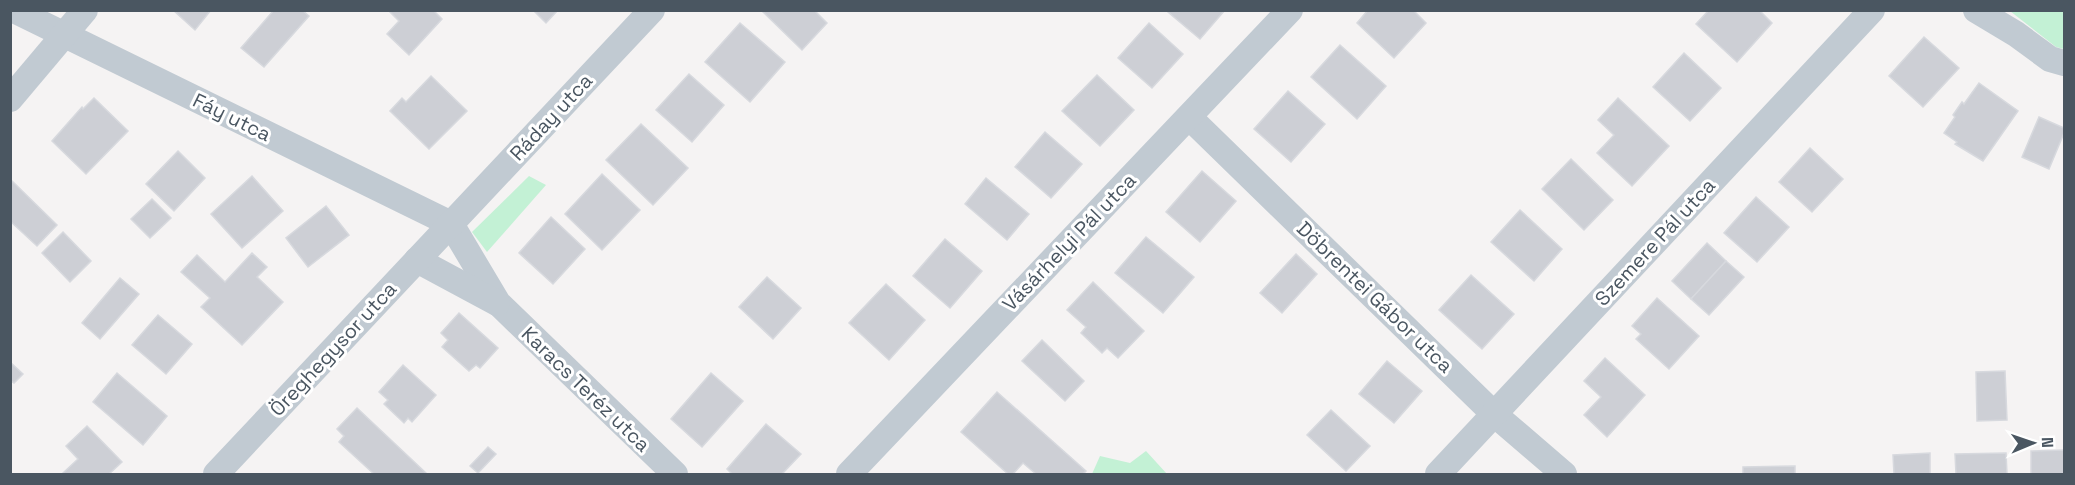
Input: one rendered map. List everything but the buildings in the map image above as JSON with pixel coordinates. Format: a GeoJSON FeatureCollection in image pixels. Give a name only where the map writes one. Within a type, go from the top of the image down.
{"type":"FeatureCollection","features":[{"type":"Feature","properties":{"kind":"street","name":"Fáy utca"},"geometry":{"type":"LineString","coordinates":[[14,10],[450,224]]}},
{"type":"Feature","properties":{"kind":"street"},"geometry":{"type":"LineString","coordinates":[[10,99],[85,10]]}},
{"type":"Feature","properties":{"kind":"street","name":"Ráday utca"},"geometry":{"type":"LineString","coordinates":[[450,224],[651,10]]}},
{"type":"Feature","properties":{"kind":"street","name":"Vásárhelyi Pál utca"},"geometry":{"type":"LineString","coordinates":[[849,474],[1290,10]]}},
{"type":"Feature","properties":{"kind":"street","name":"Szemere Pál utca"},"geometry":{"type":"LineString","coordinates":[[1438,474],[1872,10]]}},
{"type":"Feature","properties":{"kind":"street"},"geometry":{"type":"LineString","coordinates":[[1977,10],[2016,34],[2050,59],[2064,63]]}},
{"type":"Feature","properties":{"kind":"street","name":"Döbrentei Gábor utca"},"geometry":{"type":"LineString","coordinates":[[1189,117],[1494,414],[1564,474]]}},
{"type":"Feature","properties":{"kind":"street","name":"Öreghegysor utca"},"geometry":{"type":"LineString","coordinates":[[216,474],[450,224]]}},
{"type":"Feature","properties":{"kind":"street","name":"Karacs Teréz utca"},"geometry":{"type":"LineString","coordinates":[[450,224],[498,303],[675,474]]}},
{"type":"Feature","properties":{"kind":"street","name":"Karacs Teréz utca"},"geometry":{"type":"LineString","coordinates":[[417,260],[498,303]]}},
{"type":"Feature","properties":{"kind":"green space"},"geometry":{"type":"Polygon","coordinates":[[[2010,11],[2064,11],[2064,49],[2056,47],[2010,11]]]}},
{"type":"Feature","properties":{"kind":"green space"},"geometry":{"type":"Polygon","coordinates":[[[529,176],[546,185],[487,252],[472,232],[529,176]]]}},
{"type":"Feature","properties":{"kind":"green space"},"geometry":{"type":"Polygon","coordinates":[[[1146,451],[1167,474],[1092,474],[1100,456],[1130,463],[1146,451]]]}}]}
